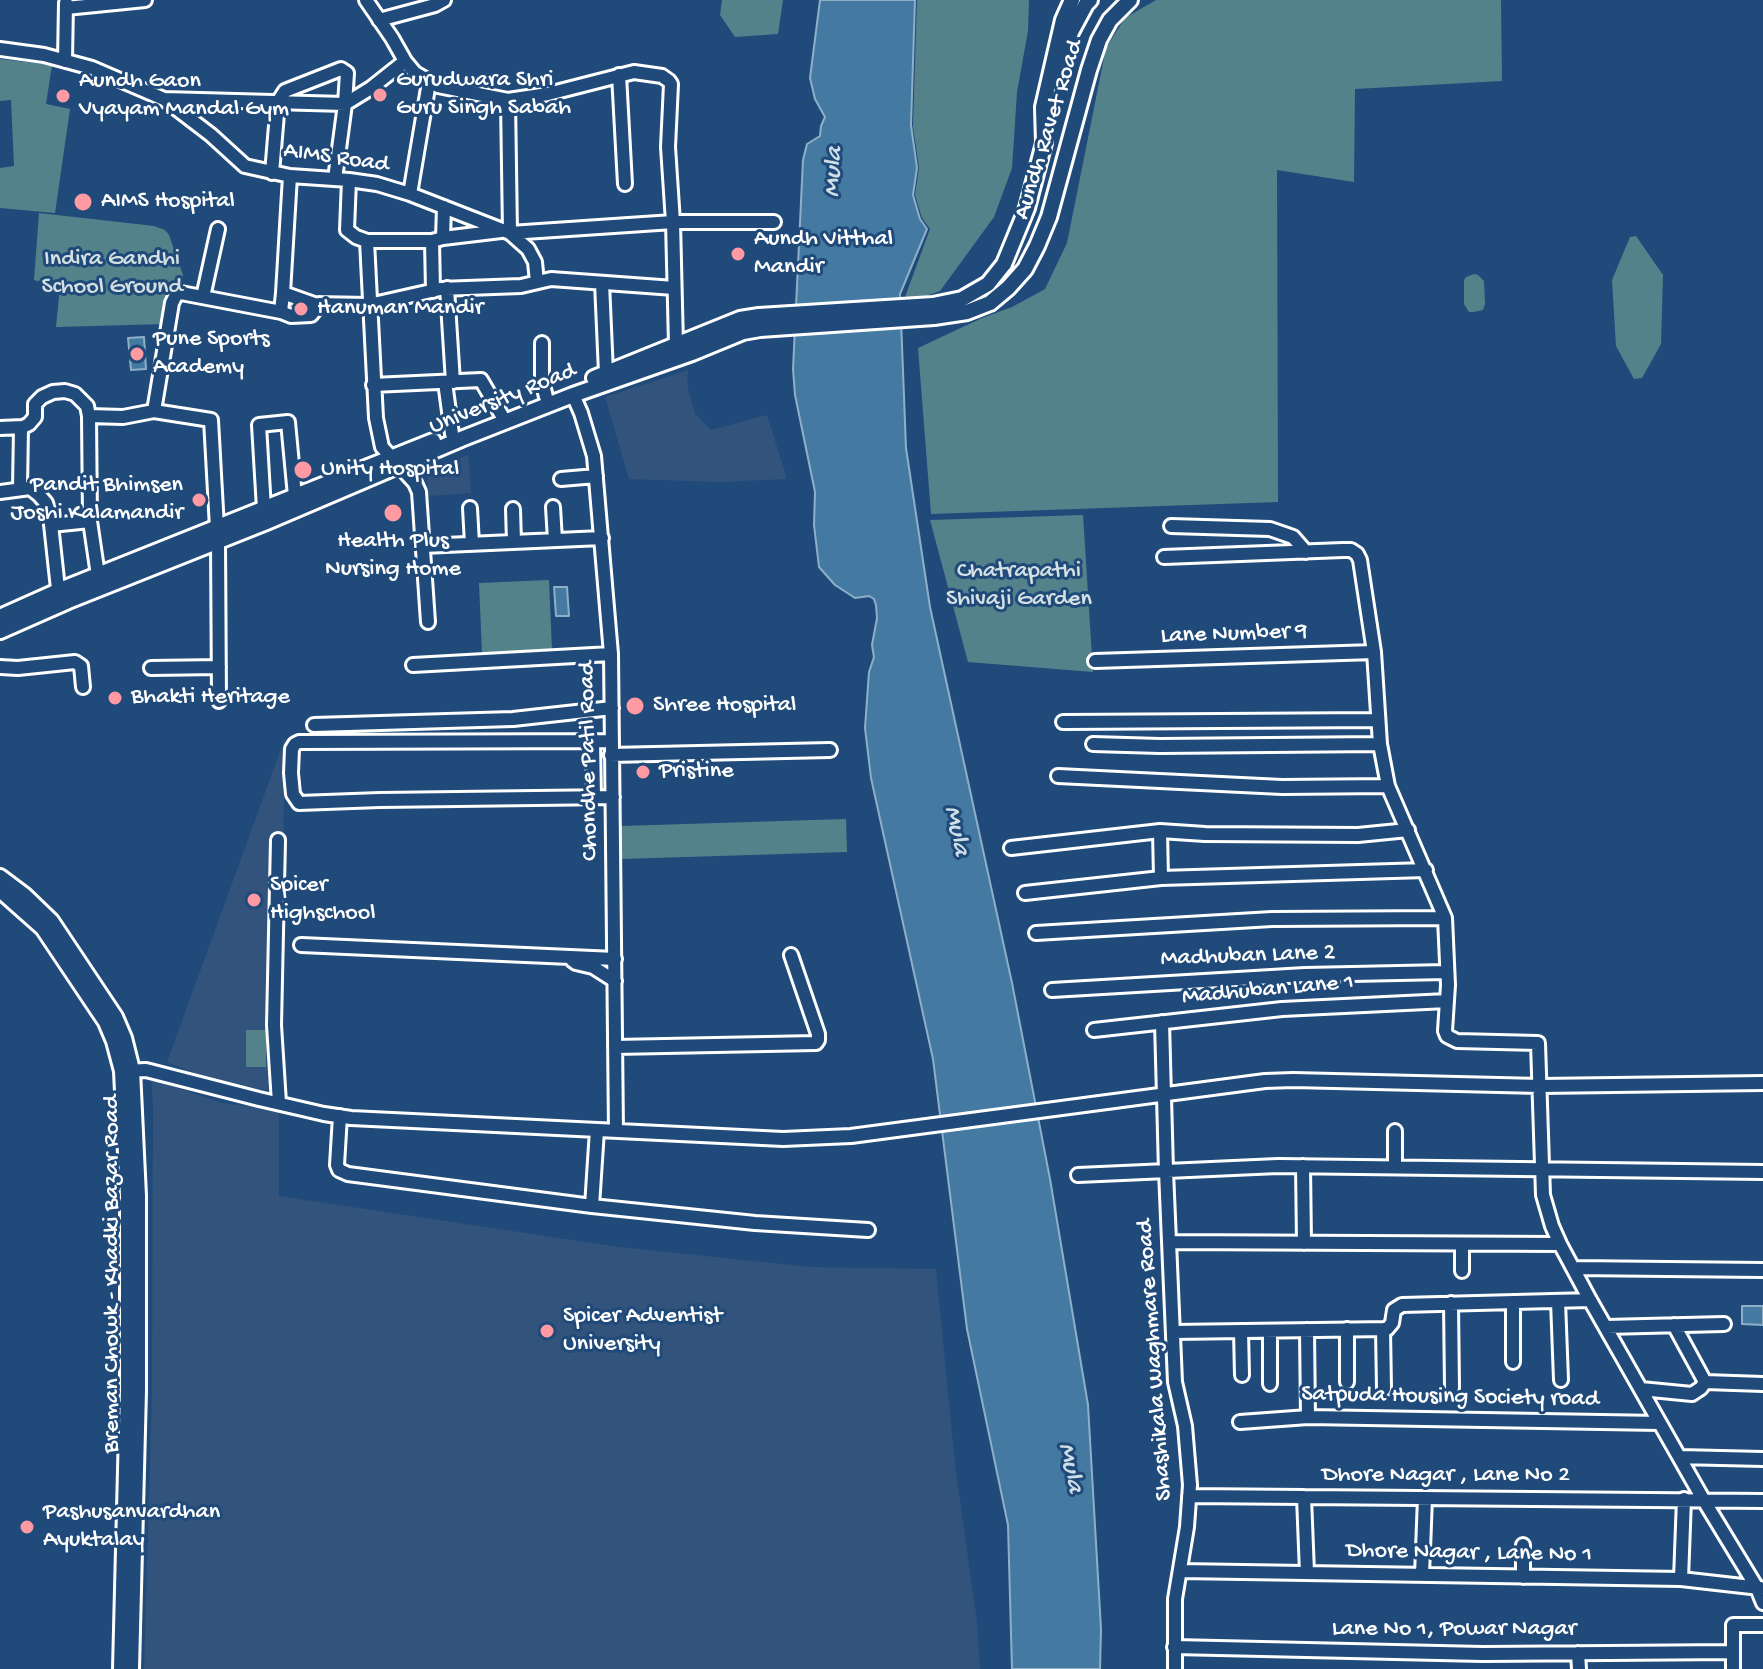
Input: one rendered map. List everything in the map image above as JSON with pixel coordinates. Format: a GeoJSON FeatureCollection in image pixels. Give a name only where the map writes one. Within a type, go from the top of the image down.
{"type":"FeatureCollection","features":[{"type":"Feature","properties":{"kind":"main road","name":"Aundh Ravet Road"},"geometry":{"type":"LineString","coordinates":[[934,311],[988,284],[1004,264],[1027,208],[1044,143],[1043,107],[1063,20],[1072,0]]}},
{"type":"Feature","properties":{"kind":"main road"},"geometry":{"type":"LineString","coordinates":[[1044,143],[1071,32],[1090,0]]}},
{"type":"Feature","properties":{"kind":"main road","name":"Aundh Ravet Road"},"geometry":{"type":"LineString","coordinates":[[934,311],[967,312],[990,303],[1025,269],[1049,217],[1099,40],[1110,20],[1130,0]]}},
{"type":"Feature","properties":{"kind":"main road","name":"University Road"},"geometry":{"type":"LineString","coordinates":[[218,535],[264,509],[295,496],[394,462],[452,434],[573,395],[676,352],[740,319],[759,323],[934,311]]}},
{"type":"Feature","properties":{"kind":"main road","name":"University Road"},"geometry":{"type":"LineString","coordinates":[[0,617],[59,598],[218,535],[606,373],[676,352]]}},
{"type":"Feature","properties":{"kind":"main road","name":"University Road"},"geometry":{"type":"LineString","coordinates":[[0,631],[59,598]]}},
{"type":"Feature","properties":{"kind":"main road","name":"Breman Chowk - Khadki Bazar Road"},"geometry":{"type":"LineString","coordinates":[[0,877],[24,895],[47,925],[106,1022],[127,1070],[138,1196],[138,1390],[131,1669]]}},
{"type":"Feature","properties":{"kind":"main road","name":"Breman Chowk - Khadki Bazar Road"},"geometry":{"type":"LineString","coordinates":[[0,890],[47,925]]}},
{"type":"Feature","properties":{"kind":"main road","name":"Breman Chowk - Khadki Bazar Road"},"geometry":{"type":"LineString","coordinates":[[121,1669],[128,1390],[127,1070]]}},
{"type":"Feature","properties":{"kind":"street"},"geometry":{"type":"LineString","coordinates":[[65,61],[66,4],[145,0]]}},
{"type":"Feature","properties":{"kind":"street"},"geometry":{"type":"LineString","coordinates":[[366,0],[415,73],[438,86],[508,100],[548,94],[634,72],[662,76],[671,84],[668,147],[676,352]]}},
{"type":"Feature","properties":{"kind":"street"},"geometry":{"type":"LineString","coordinates":[[379,20],[444,0]]}},
{"type":"Feature","properties":{"kind":"street","name":"AIMS Road"},"geometry":{"type":"LineString","coordinates":[[0,49],[44,55],[92,68],[164,99],[245,166],[290,176],[377,184],[507,232],[673,222],[774,222]]}},
{"type":"Feature","properties":{"kind":"street"},"geometry":{"type":"LineString","coordinates":[[164,99],[345,104],[405,61]]}},
{"type":"Feature","properties":{"kind":"street"},"geometry":{"type":"LineString","coordinates":[[272,173],[278,102],[285,91],[341,69],[347,73],[335,179]]}},
{"type":"Feature","properties":{"kind":"street"},"geometry":{"type":"LineString","coordinates":[[619,75],[625,184]]}},
{"type":"Feature","properties":{"kind":"street"},"geometry":{"type":"LineString","coordinates":[[410,194],[429,82]]}},
{"type":"Feature","properties":{"kind":"street"},"geometry":{"type":"LineString","coordinates":[[507,232],[508,100]]}},
{"type":"Feature","properties":{"kind":"street"},"geometry":{"type":"LineString","coordinates":[[281,312],[290,176]]}},
{"type":"Feature","properties":{"kind":"street"},"geometry":{"type":"LineString","coordinates":[[349,180],[347,230],[356,237],[367,241],[438,240],[507,232],[528,249],[535,262],[537,282]]}},
{"type":"Feature","properties":{"kind":"street"},"geometry":{"type":"LineString","coordinates":[[433,291],[444,207]]}},
{"type":"Feature","properties":{"kind":"street"},"geometry":{"type":"LineString","coordinates":[[203,297],[218,229]]}},
{"type":"Feature","properties":{"kind":"street"},"geometry":{"type":"LineString","coordinates":[[367,241],[373,385],[380,441],[419,492],[428,622]]}},
{"type":"Feature","properties":{"kind":"street"},"geometry":{"type":"LineString","coordinates":[[283,293],[320,304],[369,305],[447,288],[521,286],[551,279],[674,288]]}},
{"type":"Feature","properties":{"kind":"street"},"geometry":{"type":"LineString","coordinates":[[602,283],[606,373]]}},
{"type":"Feature","properties":{"kind":"street"},"geometry":{"type":"LineString","coordinates":[[447,288],[452,434]]}},
{"type":"Feature","properties":{"kind":"street"},"geometry":{"type":"LineString","coordinates":[[154,411],[172,303],[176,295],[203,297],[291,316],[311,315],[320,304]]}},
{"type":"Feature","properties":{"kind":"street"},"geometry":{"type":"LineString","coordinates":[[542,343],[542,380],[546,397]]}},
{"type":"Feature","properties":{"kind":"street"},"geometry":{"type":"LineString","coordinates":[[373,385],[481,380],[503,418]]}},
{"type":"Feature","properties":{"kind":"street"},"geometry":{"type":"LineString","coordinates":[[0,428],[29,424],[35,417],[35,404],[53,392],[65,391],[81,398],[87,406],[90,521],[99,582]]}},
{"type":"Feature","properties":{"kind":"street","name":"Chondhe Patil Road"},"geometry":{"type":"LineString","coordinates":[[573,395],[594,456],[611,654],[616,1131]]}},
{"type":"Feature","properties":{"kind":"street"},"geometry":{"type":"LineString","coordinates":[[89,416],[123,417],[154,411],[211,420],[218,535],[219,701]]}},
{"type":"Feature","properties":{"kind":"street"},"geometry":{"type":"LineString","coordinates":[[264,509],[259,425],[288,422],[295,496]]}},
{"type":"Feature","properties":{"kind":"street"},"geometry":{"type":"LineString","coordinates":[[20,488],[23,427]]}},
{"type":"Feature","properties":{"kind":"street"},"geometry":{"type":"LineString","coordinates":[[561,479],[596,476]]}},
{"type":"Feature","properties":{"kind":"street"},"geometry":{"type":"LineString","coordinates":[[0,492],[30,488],[46,503],[59,598]]}},
{"type":"Feature","properties":{"kind":"street"},"geometry":{"type":"LineString","coordinates":[[553,507],[555,540]]}},
{"type":"Feature","properties":{"kind":"street"},"geometry":{"type":"LineString","coordinates":[[470,508],[472,544]]}},
{"type":"Feature","properties":{"kind":"street"},"geometry":{"type":"LineString","coordinates":[[513,509],[514,542]]}},
{"type":"Feature","properties":{"kind":"street"},"geometry":{"type":"LineString","coordinates":[[51,525],[90,521]]}},
{"type":"Feature","properties":{"kind":"street"},"geometry":{"type":"LineString","coordinates":[[1171,526],[1270,529],[1293,537],[1306,552]]}},
{"type":"Feature","properties":{"kind":"street"},"geometry":{"type":"LineString","coordinates":[[423,546],[602,538]]}},
{"type":"Feature","properties":{"kind":"street"},"geometry":{"type":"LineString","coordinates":[[1164,557],[1351,550],[1357,554],[1374,652],[1380,744],[1388,786],[1445,918],[1445,1031],[1447,1036],[1457,1041],[1538,1043],[1543,1195],[1547,1212],[1590,1300],[1703,1499],[1760,1588],[1763,1603]]}},
{"type":"Feature","properties":{"kind":"street","name":"Lane Number 9"},"geometry":{"type":"LineString","coordinates":[[1095,661],[1374,652]]}},
{"type":"Feature","properties":{"kind":"street"},"geometry":{"type":"LineString","coordinates":[[413,665],[611,654]]}},
{"type":"Feature","properties":{"kind":"street"},"geometry":{"type":"LineString","coordinates":[[0,667],[75,662],[81,666],[83,687]]}},
{"type":"Feature","properties":{"kind":"street"},"geometry":{"type":"LineString","coordinates":[[151,668],[219,667]]}},
{"type":"Feature","properties":{"kind":"street"},"geometry":{"type":"LineString","coordinates":[[314,725],[513,719],[612,708]]}},
{"type":"Feature","properties":{"kind":"street"},"geometry":{"type":"LineString","coordinates":[[1063,722],[1378,720]]}},
{"type":"Feature","properties":{"kind":"street"},"geometry":{"type":"LineString","coordinates":[[593,741],[594,797]]}},
{"type":"Feature","properties":{"kind":"street"},"geometry":{"type":"LineString","coordinates":[[613,797],[299,803],[293,794],[292,749],[299,742],[593,741],[612,748],[830,750]]}},
{"type":"Feature","properties":{"kind":"street"},"geometry":{"type":"LineString","coordinates":[[1093,744],[1380,744]]}},
{"type":"Feature","properties":{"kind":"street"},"geometry":{"type":"LineString","coordinates":[[1058,776],[1282,787],[1388,786]]}},
{"type":"Feature","properties":{"kind":"street"},"geometry":{"type":"LineString","coordinates":[[1011,848],[1160,831],[1358,835],[1408,830]]}},
{"type":"Feature","properties":{"kind":"street"},"geometry":{"type":"LineString","coordinates":[[1160,831],[1161,878]]}},
{"type":"Feature","properties":{"kind":"street"},"geometry":{"type":"LineString","coordinates":[[278,840],[274,1025],[279,1103]]}},
{"type":"Feature","properties":{"kind":"street"},"geometry":{"type":"LineString","coordinates":[[1025,893],[1161,878],[1426,870]]}},
{"type":"Feature","properties":{"kind":"street"},"geometry":{"type":"LineString","coordinates":[[1036,933],[1272,919],[1445,918]]}},
{"type":"Feature","properties":{"kind":"street"},"geometry":{"type":"LineString","coordinates":[[301,945],[615,959]]}},
{"type":"Feature","properties":{"kind":"street"},"geometry":{"type":"LineString","coordinates":[[615,1047],[816,1043],[818,1034],[791,955]]}},
{"type":"Feature","properties":{"kind":"street"},"geometry":{"type":"LineString","coordinates":[[567,956],[615,981]]}},
{"type":"Feature","properties":{"kind":"street","name":"Madhuban Lane 2"},"geometry":{"type":"LineString","coordinates":[[1052,990],[1305,975],[1446,972]]}},
{"type":"Feature","properties":{"kind":"street","name":"Madhuban Lane 1"},"geometry":{"type":"LineString","coordinates":[[1094,1030],[1282,1009],[1447,1001]]}},
{"type":"Feature","properties":{"kind":"street","name":"Shashikala Waghmare Road"},"geometry":{"type":"LineString","coordinates":[[1162,1022],[1175,1382],[1185,1426],[1189,1496],[1174,1619],[1175,1669]]}},
{"type":"Feature","properties":{"kind":"street"},"geometry":{"type":"LineString","coordinates":[[127,1070],[146,1070],[232,1093],[340,1116],[799,1139],[851,1136],[1265,1081],[1540,1086],[1763,1083]]}},
{"type":"Feature","properties":{"kind":"street"},"geometry":{"type":"LineString","coordinates":[[340,1116],[337,1165],[339,1170],[348,1174],[592,1206],[755,1223],[868,1230]]}},
{"type":"Feature","properties":{"kind":"street"},"geometry":{"type":"LineString","coordinates":[[592,1206],[597,1130]]}},
{"type":"Feature","properties":{"kind":"street"},"geometry":{"type":"LineString","coordinates":[[1395,1131],[1395,1167]]}},
{"type":"Feature","properties":{"kind":"street"},"geometry":{"type":"LineString","coordinates":[[1078,1175],[1303,1166],[1763,1172]]}},
{"type":"Feature","properties":{"kind":"street"},"geometry":{"type":"LineString","coordinates":[[1303,1166],[1304,1243]]}},
{"type":"Feature","properties":{"kind":"street"},"geometry":{"type":"LineString","coordinates":[[1169,1242],[1560,1244]]}},
{"type":"Feature","properties":{"kind":"street"},"geometry":{"type":"LineString","coordinates":[[1462,1244],[1462,1271]]}},
{"type":"Feature","properties":{"kind":"street"},"geometry":{"type":"LineString","coordinates":[[1573,1268],[1763,1270]]}},
{"type":"Feature","properties":{"kind":"street"},"geometry":{"type":"LineString","coordinates":[[1173,1332],[1383,1329],[1391,1327],[1394,1310],[1402,1305],[1590,1300]]}},
{"type":"Feature","properties":{"kind":"street"},"geometry":{"type":"LineString","coordinates":[[1558,1301],[1561,1380]]}},
{"type":"Feature","properties":{"kind":"street"},"geometry":{"type":"LineString","coordinates":[[1513,1302],[1513,1362]]}},
{"type":"Feature","properties":{"kind":"street"},"geometry":{"type":"LineString","coordinates":[[1451,1303],[1452,1388]]}},
{"type":"Feature","properties":{"kind":"street"},"geometry":{"type":"LineString","coordinates":[[1606,1327],[1724,1324]]}},
{"type":"Feature","properties":{"kind":"street"},"geometry":{"type":"LineString","coordinates":[[1674,1325],[1705,1382]]}},
{"type":"Feature","properties":{"kind":"street"},"geometry":{"type":"LineString","coordinates":[[1347,1329],[1347,1382]]}},
{"type":"Feature","properties":{"kind":"street"},"geometry":{"type":"LineString","coordinates":[[1383,1329],[1384,1389]]}},
{"type":"Feature","properties":{"kind":"street"},"geometry":{"type":"LineString","coordinates":[[1307,1330],[1308,1417]]}},
{"type":"Feature","properties":{"kind":"street"},"geometry":{"type":"LineString","coordinates":[[1241,1331],[1242,1375]]}},
{"type":"Feature","properties":{"kind":"street"},"geometry":{"type":"LineString","coordinates":[[1270,1331],[1270,1384]]}},
{"type":"Feature","properties":{"kind":"street"},"geometry":{"type":"LineString","coordinates":[[1641,1389],[1692,1394],[1705,1382]]}},
{"type":"Feature","properties":{"kind":"street"},"geometry":{"type":"LineString","coordinates":[[1705,1382],[1763,1384]]}},
{"type":"Feature","properties":{"kind":"street","name":"Satpuda Housing Society road"},"geometry":{"type":"LineString","coordinates":[[1240,1422],[1308,1417],[1660,1423]]}},
{"type":"Feature","properties":{"kind":"street"},"geometry":{"type":"LineString","coordinates":[[1679,1457],[1763,1459]]}},
{"type":"Feature","properties":{"kind":"street","name":"Dhore Nagar , Lane No 2"},"geometry":{"type":"LineString","coordinates":[[1189,1496],[1763,1501]]}},
{"type":"Feature","properties":{"kind":"street"},"geometry":{"type":"LineString","coordinates":[[1304,1497],[1307,1573]]}},
{"type":"Feature","properties":{"kind":"street"},"geometry":{"type":"LineString","coordinates":[[1422,1575],[1425,1498]]}},
{"type":"Feature","properties":{"kind":"street"},"geometry":{"type":"LineString","coordinates":[[1681,1579],[1684,1499]]}},
{"type":"Feature","properties":{"kind":"street"},"geometry":{"type":"LineString","coordinates":[[1523,1545],[1523,1577]]}},
{"type":"Feature","properties":{"kind":"street","name":"Dhore Nagar , Lane No 1"},"geometry":{"type":"LineString","coordinates":[[1180,1571],[1681,1579],[1760,1588]]}},
{"type":"Feature","properties":{"kind":"street"},"geometry":{"type":"LineString","coordinates":[[1733,1669],[1733,1625],[1763,1625]]}},
{"type":"Feature","properties":{"kind":"street","name":"Lane No 1, Powar Nagar"},"geometry":{"type":"LineString","coordinates":[[1174,1647],[1483,1654],[1733,1652]]}},
{"type":"Feature","properties":{"kind":"street"},"geometry":{"type":"LineString","coordinates":[[1578,1653],[1579,1669]]}},
{"type":"Feature","properties":{"kind":"shaded area"},"geometry":{"type":"Polygon","coordinates":[[[688,370],[687,384],[695,414],[711,430],[767,415],[787,479],[720,482],[629,479],[605,397],[688,370]]]}},
{"type":"Feature","properties":{"kind":"shaded area"},"geometry":{"type":"Polygon","coordinates":[[[468,455],[471,493],[428,496],[427,471],[468,455]]]}},
{"type":"Feature","properties":{"kind":"shaded area","name":"Spicer Highschool"},"geometry":{"type":"Polygon","coordinates":[[[285,738],[279,1092],[216,1082],[167,1062],[285,738]]]}},
{"type":"Feature","properties":{"kind":"shaded area","name":"Spicer Adventist University"},"geometry":{"type":"Polygon","coordinates":[[[151,1079],[222,1103],[279,1110],[279,1196],[619,1247],[811,1267],[936,1269],[955,1465],[977,1622],[980,1669],[144,1669],[152,1392],[151,1079]]]}},
{"type":"Feature","properties":{"kind":"green space"},"geometry":{"type":"Polygon","coordinates":[[[722,0],[783,0],[778,34],[735,37],[720,15],[722,0]]]}},
{"type":"Feature","properties":{"kind":"green space"},"geometry":{"type":"Polygon","coordinates":[[[917,0],[1029,0],[1028,31],[1017,92],[1012,168],[994,217],[940,291],[923,297],[905,297],[930,229],[922,218],[915,195],[919,168],[913,126],[917,0]]]}},
{"type":"Feature","properties":{"kind":"green space"},"geometry":{"type":"Polygon","coordinates":[[[1156,0],[1501,0],[1502,81],[1355,89],[1354,182],[1277,170],[1278,502],[931,514],[918,348],[1012,307],[1045,289],[1067,243],[1106,48],[1125,18],[1156,0]]]}},
{"type":"Feature","properties":{"kind":"green space"},"geometry":{"type":"Polygon","coordinates":[[[0,59],[52,65],[46,104],[70,109],[55,213],[0,208],[0,168],[14,166],[11,100],[0,101],[0,59]]]}},
{"type":"Feature","properties":{"kind":"green space","name":"Indira Gandhi School Ground"},"geometry":{"type":"Polygon","coordinates":[[[39,213],[154,226],[165,230],[183,275],[169,292],[165,324],[56,327],[60,287],[34,280],[39,213]]]}},
{"type":"Feature","properties":{"kind":"green space"},"geometry":{"type":"Polygon","coordinates":[[[1636,236],[1663,275],[1661,344],[1642,378],[1634,379],[1616,346],[1612,280],[1630,237],[1636,236]]]}},
{"type":"Feature","properties":{"kind":"green space"},"geometry":{"type":"Polygon","coordinates":[[[1474,274],[1484,281],[1485,304],[1483,310],[1469,312],[1464,304],[1464,280],[1474,274]]]}},
{"type":"Feature","properties":{"kind":"green space","name":"Chatrapathi Shivaji Garden"},"geometry":{"type":"Polygon","coordinates":[[[1083,515],[1093,672],[968,662],[930,520],[1083,515]]]}},
{"type":"Feature","properties":{"kind":"green space"},"geometry":{"type":"Polygon","coordinates":[[[549,580],[552,650],[482,653],[479,583],[549,580]]]}},
{"type":"Feature","properties":{"kind":"green space"},"geometry":{"type":"Polygon","coordinates":[[[846,819],[847,852],[621,859],[621,826],[846,819]]]}},
{"type":"Feature","properties":{"kind":"green space"},"geometry":{"type":"Polygon","coordinates":[[[246,1030],[266,1030],[266,1067],[246,1067],[246,1030]]]}},
{"type":"Feature","properties":{"kind":"water","name":"Mula"},"geometry":{"type":"Polygon","coordinates":[[[820,0],[915,0],[911,125],[917,168],[913,195],[920,219],[927,229],[900,294],[906,448],[930,607],[1012,983],[1050,1179],[1088,1405],[1101,1629],[1100,1669],[1012,1669],[1008,1525],[967,1329],[933,1059],[871,778],[865,728],[869,672],[874,657],[872,645],[876,605],[869,596],[855,598],[835,585],[819,567],[814,525],[815,492],[795,395],[793,369],[803,160],[807,144],[820,136],[825,117],[815,99],[810,78],[820,0]]]}},
{"type":"Feature","properties":{"kind":"water","name":"Pune Sports Academy"},"geometry":{"type":"Polygon","coordinates":[[[144,337],[146,369],[131,370],[128,338],[144,337]]]}},
{"type":"Feature","properties":{"kind":"water"},"geometry":{"type":"Polygon","coordinates":[[[554,587],[567,587],[569,616],[556,616],[554,587]]]}},
{"type":"Feature","properties":{"kind":"water"},"geometry":{"type":"Polygon","coordinates":[[[1742,1306],[1763,1306],[1763,1325],[1742,1324],[1742,1306]]]}},
{"type":"Feature","properties":{"kind":"place","name":"Gurudwara Shri Guru Singh Sabah"},"geometry":{"type":"Point","coordinates":[380,95]}},
{"type":"Feature","properties":{"kind":"place","name":"Aundh Gaon Vyayam Mandal Gym"},"geometry":{"type":"Point","coordinates":[63,96]}},
{"type":"Feature","properties":{"kind":"place","name":"AIMS Hospital"},"geometry":{"type":"Point","coordinates":[83,202]}},
{"type":"Feature","properties":{"kind":"place","name":"Aundh Vitthal Mandir"},"geometry":{"type":"Point","coordinates":[738,254]}},
{"type":"Feature","properties":{"kind":"place","name":"Hanuman Mandir"},"geometry":{"type":"Point","coordinates":[301,309]}},
{"type":"Feature","properties":{"kind":"place","name":"Pune Sports Academy"},"geometry":{"type":"Point","coordinates":[137,354]}},
{"type":"Feature","properties":{"kind":"place","name":"Unity Hospital"},"geometry":{"type":"Point","coordinates":[303,470]}},
{"type":"Feature","properties":{"kind":"place","name":"Pandit Bhimsen Joshi Kalamandir"},"geometry":{"type":"Point","coordinates":[199,500]}},
{"type":"Feature","properties":{"kind":"place","name":"Health Plus Nursing Home"},"geometry":{"type":"Point","coordinates":[393,513]}},
{"type":"Feature","properties":{"kind":"place","name":"Bhakti Heritage"},"geometry":{"type":"Point","coordinates":[115,698]}},
{"type":"Feature","properties":{"kind":"place","name":"Shree Hospital"},"geometry":{"type":"Point","coordinates":[635,706]}},
{"type":"Feature","properties":{"kind":"place","name":"Pristine"},"geometry":{"type":"Point","coordinates":[643,772]}},
{"type":"Feature","properties":{"kind":"place","name":"Spicer Highschool"},"geometry":{"type":"Point","coordinates":[254,900]}},
{"type":"Feature","properties":{"kind":"place","name":"Spicer Adventist University"},"geometry":{"type":"Point","coordinates":[547,1331]}},
{"type":"Feature","properties":{"kind":"place","name":"Pashusanvardhan Ayuktalay"},"geometry":{"type":"Point","coordinates":[27,1527]}}]}
